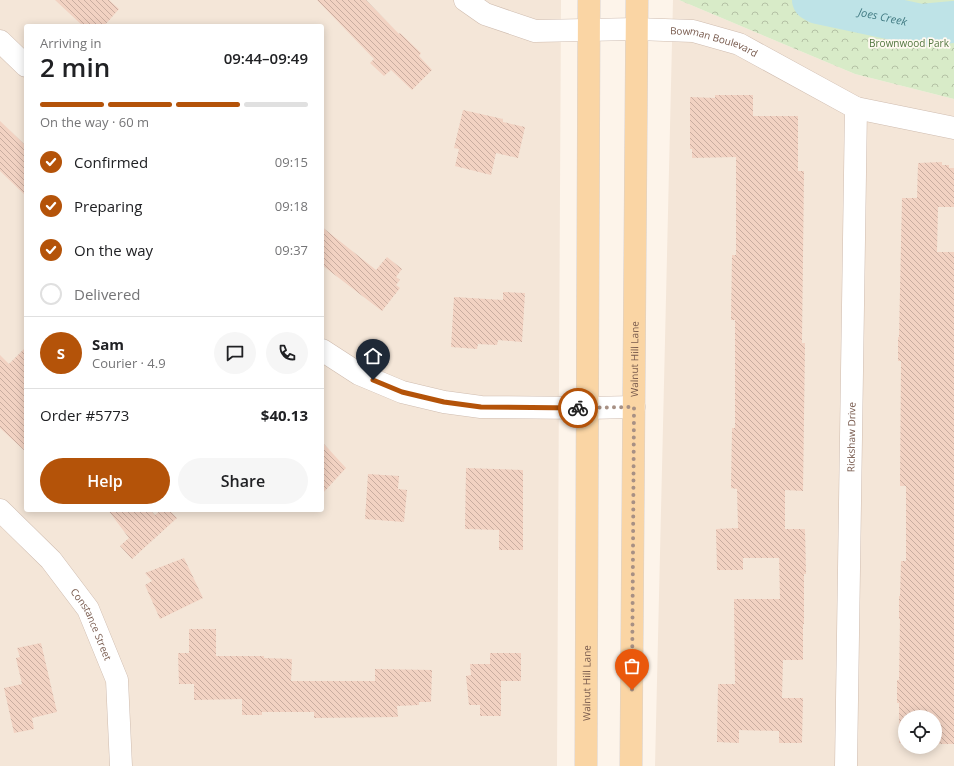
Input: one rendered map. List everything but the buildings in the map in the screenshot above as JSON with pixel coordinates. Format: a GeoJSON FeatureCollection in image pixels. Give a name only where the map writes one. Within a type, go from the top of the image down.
{"type":"FeatureCollection","features":[{"type":"Feature","properties":{"kind":"main road","name":"Walnut Hill Lane"},"geometry":{"type":"LineString","coordinates":[[586,766],[589,0]]}},
{"type":"Feature","properties":{"kind":"main road","name":"Walnut Hill Lane"},"geometry":{"type":"LineString","coordinates":[[631,766],[636,0]]}},
{"type":"Feature","properties":{"kind":"street","name":"Bowman Boulevard"},"geometry":{"type":"LineString","coordinates":[[465,0],[485,14],[535,31],[636,29],[693,31],[739,44],[856,108],[954,128]]}},
{"type":"Feature","properties":{"kind":"street"},"geometry":{"type":"LineString","coordinates":[[0,41],[24,64]]}},
{"type":"Feature","properties":{"kind":"street","name":"Rickshaw Drive"},"geometry":{"type":"LineString","coordinates":[[846,766],[856,108]]}},
{"type":"Feature","properties":{"kind":"street"},"geometry":{"type":"LineString","coordinates":[[324,351],[359,374],[402,392],[437,400],[481,407],[634,407]]}},
{"type":"Feature","properties":{"kind":"street","name":"Constance Street"},"geometry":{"type":"LineString","coordinates":[[0,510],[51,560],[88,609],[117,680],[121,766]]}},
{"type":"Feature","properties":{"kind":"shaded area"},"geometry":{"type":"Polygon","coordinates":[[[0,0],[561,0],[557,766],[0,766],[0,0]]]}},
{"type":"Feature","properties":{"kind":"shaded area"},"geometry":{"type":"Polygon","coordinates":[[[673,0],[679,0],[855,74],[954,99],[954,766],[655,766],[673,0]]]}},
{"type":"Feature","properties":{"kind":"green space","name":"Brownwood Park"},"geometry":{"type":"Polygon","coordinates":[[[679,0],[954,0],[954,99],[855,74],[679,0]]]}},
{"type":"Feature","properties":{"kind":"waterway","name":"Joes Creek"},"geometry":{"type":"LineString","coordinates":[[813,0],[818,3],[921,25],[954,22]]}},
{"type":"Feature","properties":{"kind":"way so far"},"geometry":{"type":"LineString","coordinates":[[578,408],[634,407],[632,690]]}},
{"type":"Feature","properties":{"kind":"route"},"geometry":{"type":"LineString","coordinates":[[373,380],[402,392],[444,402],[481,407],[578,408]]}}]}
